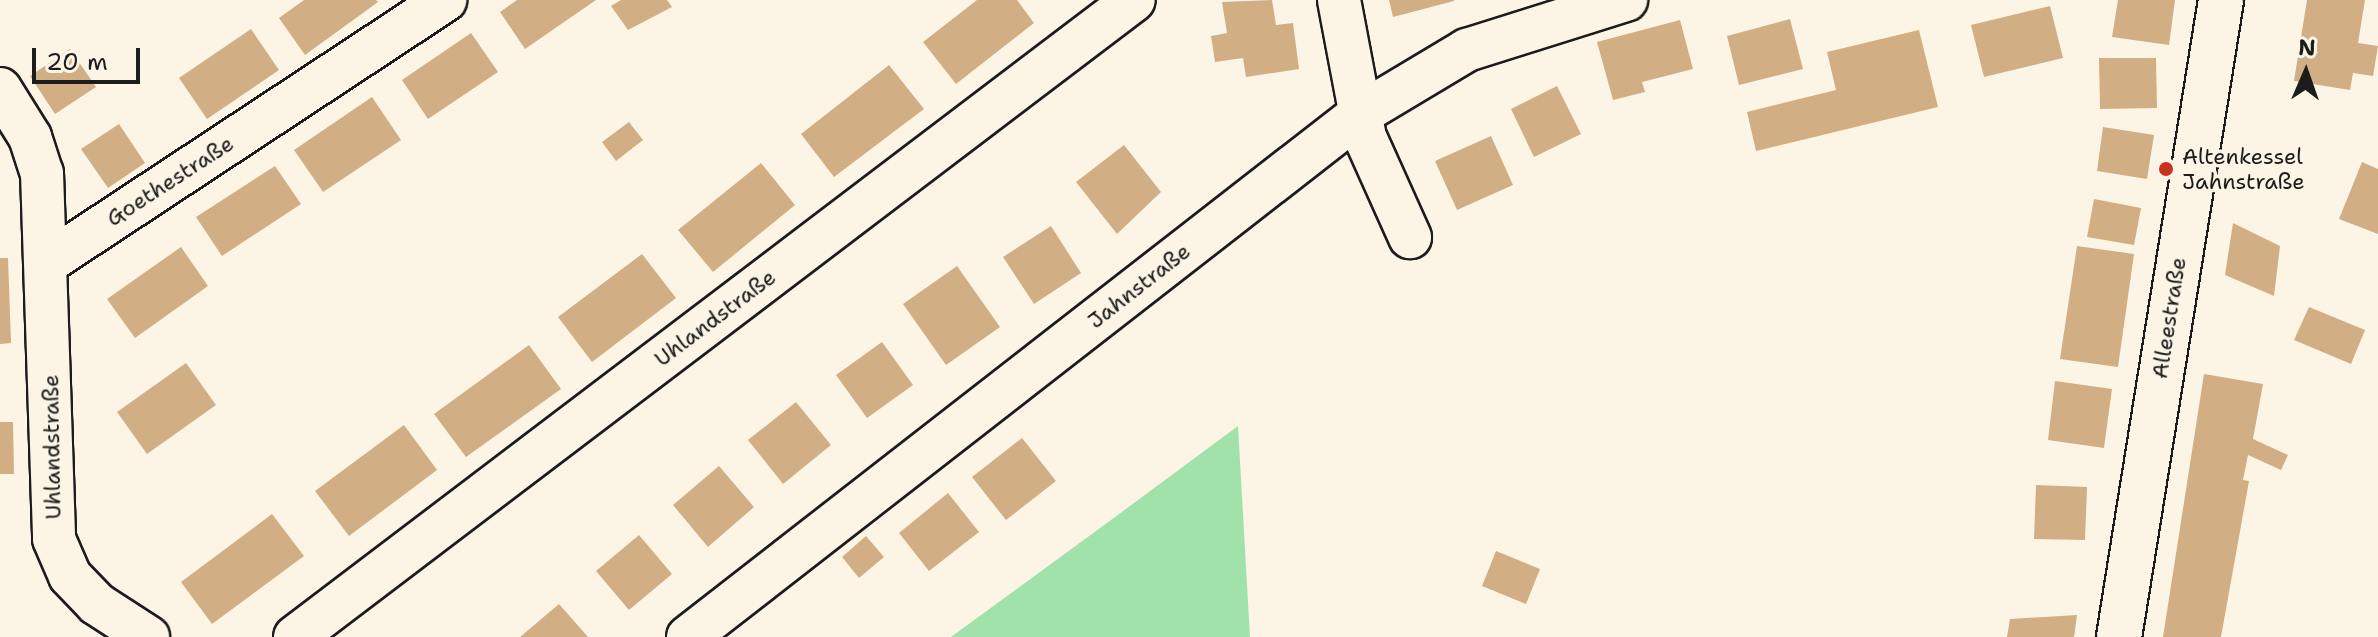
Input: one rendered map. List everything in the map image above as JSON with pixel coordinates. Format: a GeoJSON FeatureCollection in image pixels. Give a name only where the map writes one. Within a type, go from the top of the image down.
{"type":"FeatureCollection","features":[{"type":"Feature","properties":{"kind":"street","name":"Goethestraße"},"geometry":{"type":"LineString","coordinates":[[48,262],[446,0]]}},
{"type":"Feature","properties":{"kind":"street","name":"Uhlandstraße"},"geometry":{"type":"LineString","coordinates":[[295,637],[1134,0]]}},
{"type":"Feature","properties":{"kind":"street"},"geometry":{"type":"LineString","coordinates":[[1339,0],[1360,114],[1410,237]]}},
{"type":"Feature","properties":{"kind":"street","name":"Jahnstraße"},"geometry":{"type":"LineString","coordinates":[[688,637],[1360,114],[1467,50],[1626,0]]}},
{"type":"Feature","properties":{"kind":"street","name":"Alleestraße"},"geometry":{"type":"LineString","coordinates":[[2119,637],[2221,0]]}},
{"type":"Feature","properties":{"kind":"street"},"geometry":{"type":"LineString","coordinates":[[0,89],[30,137],[42,173],[48,262]]}},
{"type":"Feature","properties":{"kind":"street","name":"Uhlandstraße"},"geometry":{"type":"LineString","coordinates":[[48,262],[54,539],[70,576],[97,604],[148,637]]}},
{"type":"Feature","properties":{"kind":"green space"},"geometry":{"type":"Polygon","coordinates":[[[1238,426],[1250,637],[951,637],[1111,520],[1238,426]]]}},
{"type":"Feature","properties":{"kind":"building"},"geometry":{"type":"Polygon","coordinates":[[[304,0],[378,2],[305,55],[279,18],[304,0]]]}},
{"type":"Feature","properties":{"kind":"building"},"geometry":{"type":"Polygon","coordinates":[[[517,0],[596,0],[525,49],[500,12],[517,0]]]}},
{"type":"Feature","properties":{"kind":"building"},"geometry":{"type":"Polygon","coordinates":[[[621,0],[667,0],[672,7],[628,30],[611,6],[621,0]]]}},
{"type":"Feature","properties":{"kind":"building"},"geometry":{"type":"Polygon","coordinates":[[[977,0],[1017,0],[1034,23],[956,84],[923,42],[977,0]]]}},
{"type":"Feature","properties":{"kind":"building"},"geometry":{"type":"Polygon","coordinates":[[[1272,0],[1276,25],[1293,23],[1299,69],[1246,77],[1243,58],[1215,62],[1211,36],[1227,33],[1222,2],[1272,0]]]}},
{"type":"Feature","properties":{"kind":"building"},"geometry":{"type":"Polygon","coordinates":[[[1389,0],[1454,0],[1454,1],[1393,17],[1389,0]]]}},
{"type":"Feature","properties":{"kind":"building"},"geometry":{"type":"Polygon","coordinates":[[[2118,0],[2175,0],[2169,45],[2112,37],[2118,0]]]}},
{"type":"Feature","properties":{"kind":"building"},"geometry":{"type":"Polygon","coordinates":[[[2307,0],[2365,0],[2358,43],[2378,46],[2373,76],[2353,73],[2350,90],[2294,81],[2307,0]]]}},
{"type":"Feature","properties":{"kind":"building"},"geometry":{"type":"Polygon","coordinates":[[[2050,6],[2063,58],[1984,77],[1971,25],[2050,6]]]}},
{"type":"Feature","properties":{"kind":"building"},"geometry":{"type":"Polygon","coordinates":[[[1790,19],[1803,69],[1739,85],[1727,36],[1790,19]]]}},
{"type":"Feature","properties":{"kind":"building"},"geometry":{"type":"Polygon","coordinates":[[[1680,20],[1693,69],[1642,82],[1645,92],[1613,100],[1597,42],[1680,20]]]}},
{"type":"Feature","properties":{"kind":"building"},"geometry":{"type":"Polygon","coordinates":[[[251,29],[279,70],[207,119],[179,78],[251,29]]]}},
{"type":"Feature","properties":{"kind":"building"},"geometry":{"type":"Polygon","coordinates":[[[1919,30],[1938,107],[1756,151],[1747,112],[1836,90],[1827,52],[1919,30]]]}},
{"type":"Feature","properties":{"kind":"building"},"geometry":{"type":"Polygon","coordinates":[[[471,33],[498,72],[428,119],[402,80],[471,33]]]}},
{"type":"Feature","properties":{"kind":"building"},"geometry":{"type":"Polygon","coordinates":[[[70,49],[96,87],[55,114],[30,76],[70,49]]]}},
{"type":"Feature","properties":{"kind":"building"},"geometry":{"type":"Polygon","coordinates":[[[2099,58],[2156,58],[2157,108],[2100,109],[2099,58]]]}},
{"type":"Feature","properties":{"kind":"building"},"geometry":{"type":"Polygon","coordinates":[[[889,65],[924,109],[834,177],[801,134],[889,65]]]}},
{"type":"Feature","properties":{"kind":"building"},"geometry":{"type":"Polygon","coordinates":[[[1557,86],[1581,134],[1534,157],[1511,109],[1557,86]]]}},
{"type":"Feature","properties":{"kind":"building"},"geometry":{"type":"Polygon","coordinates":[[[372,97],[401,140],[323,192],[294,150],[372,97]]]}},
{"type":"Feature","properties":{"kind":"building"},"geometry":{"type":"Polygon","coordinates":[[[629,122],[643,140],[616,161],[602,142],[629,122]]]}},
{"type":"Feature","properties":{"kind":"building"},"geometry":{"type":"Polygon","coordinates":[[[119,124],[145,163],[108,188],[81,149],[119,124]]]}},
{"type":"Feature","properties":{"kind":"building"},"geometry":{"type":"Polygon","coordinates":[[[2103,127],[2154,135],[2147,179],[2097,171],[2103,127]]]}},
{"type":"Feature","properties":{"kind":"building"},"geometry":{"type":"Polygon","coordinates":[[[1491,136],[1513,185],[1457,210],[1435,161],[1491,136]]]}},
{"type":"Feature","properties":{"kind":"building"},"geometry":{"type":"Polygon","coordinates":[[[1124,145],[1161,192],[1117,234],[1076,182],[1124,145]]]}},
{"type":"Feature","properties":{"kind":"building"},"geometry":{"type":"Polygon","coordinates":[[[2362,162],[2378,169],[2378,234],[2339,219],[2362,162]]]}},
{"type":"Feature","properties":{"kind":"building"},"geometry":{"type":"Polygon","coordinates":[[[761,163],[795,205],[713,272],[678,230],[761,163]]]}},
{"type":"Feature","properties":{"kind":"building"},"geometry":{"type":"Polygon","coordinates":[[[275,166],[301,204],[222,256],[196,217],[275,166]]]}},
{"type":"Feature","properties":{"kind":"building"},"geometry":{"type":"Polygon","coordinates":[[[2094,199],[2141,208],[2134,245],[2087,237],[2094,199]]]}},
{"type":"Feature","properties":{"kind":"building"},"geometry":{"type":"Polygon","coordinates":[[[2233,223],[2280,246],[2274,296],[2225,275],[2233,223]]]}},
{"type":"Feature","properties":{"kind":"building"},"geometry":{"type":"Polygon","coordinates":[[[1051,226],[1081,273],[1034,304],[1003,257],[1051,226]]]}},
{"type":"Feature","properties":{"kind":"building"},"geometry":{"type":"Polygon","coordinates":[[[2077,246],[2134,254],[2118,367],[2060,359],[2077,246]]]}},
{"type":"Feature","properties":{"kind":"building"},"geometry":{"type":"Polygon","coordinates":[[[181,247],[208,286],[135,338],[107,299],[181,247]]]}},
{"type":"Feature","properties":{"kind":"building"},"geometry":{"type":"Polygon","coordinates":[[[642,254],[676,298],[592,362],[558,317],[642,254]]]}},
{"type":"Feature","properties":{"kind":"building"},"geometry":{"type":"Polygon","coordinates":[[[0,258],[8,258],[11,343],[0,344],[0,258]]]}},
{"type":"Feature","properties":{"kind":"building"},"geometry":{"type":"Polygon","coordinates":[[[957,266],[1000,327],[946,365],[903,304],[957,266]]]}},
{"type":"Feature","properties":{"kind":"building"},"geometry":{"type":"Polygon","coordinates":[[[2309,307],[2365,330],[2351,364],[2294,340],[2309,307]]]}},
{"type":"Feature","properties":{"kind":"building"},"geometry":{"type":"Polygon","coordinates":[[[882,342],[913,385],[867,418],[836,375],[882,342]]]}},
{"type":"Feature","properties":{"kind":"building"},"geometry":{"type":"Polygon","coordinates":[[[529,345],[561,389],[466,457],[434,414],[529,345]]]}},
{"type":"Feature","properties":{"kind":"building"},"geometry":{"type":"Polygon","coordinates":[[[186,363],[216,405],[147,454],[117,412],[186,363]]]}},
{"type":"Feature","properties":{"kind":"building"},"geometry":{"type":"Polygon","coordinates":[[[2204,374],[2263,384],[2253,439],[2288,455],[2281,470],[2248,455],[2243,480],[2249,481],[2221,637],[2163,637],[2204,374]]]}},
{"type":"Feature","properties":{"kind":"building"},"geometry":{"type":"Polygon","coordinates":[[[2055,381],[2112,389],[2104,448],[2048,440],[2055,381]]]}},
{"type":"Feature","properties":{"kind":"building"},"geometry":{"type":"Polygon","coordinates":[[[796,402],[831,445],[783,484],[748,440],[796,402]]]}},
{"type":"Feature","properties":{"kind":"building"},"geometry":{"type":"Polygon","coordinates":[[[0,422],[13,422],[14,474],[0,474],[0,422]]]}},
{"type":"Feature","properties":{"kind":"building"},"geometry":{"type":"Polygon","coordinates":[[[404,425],[437,470],[349,536],[315,491],[404,425]]]}},
{"type":"Feature","properties":{"kind":"building"},"geometry":{"type":"Polygon","coordinates":[[[1022,438],[1056,481],[1006,520],[972,477],[1022,438]]]}},
{"type":"Feature","properties":{"kind":"building"},"geometry":{"type":"Polygon","coordinates":[[[719,466],[754,507],[708,547],[673,505],[719,466]]]}},
{"type":"Feature","properties":{"kind":"building"},"geometry":{"type":"Polygon","coordinates":[[[2036,485],[2087,487],[2085,540],[2034,539],[2036,485]]]}},
{"type":"Feature","properties":{"kind":"building"},"geometry":{"type":"Polygon","coordinates":[[[948,493],[979,532],[929,571],[899,533],[948,493]]]}},
{"type":"Feature","properties":{"kind":"building"},"geometry":{"type":"Polygon","coordinates":[[[272,514],[304,556],[212,624],[181,582],[272,514]]]}},
{"type":"Feature","properties":{"kind":"building"},"geometry":{"type":"Polygon","coordinates":[[[639,535],[672,574],[629,610],[596,571],[639,535]]]}},
{"type":"Feature","properties":{"kind":"building"},"geometry":{"type":"Polygon","coordinates":[[[866,536],[884,557],[859,578],[842,557],[866,536]]]}},
{"type":"Feature","properties":{"kind":"building"},"geometry":{"type":"Polygon","coordinates":[[[1496,551],[1540,569],[1526,604],[1482,586],[1496,551]]]}},
{"type":"Feature","properties":{"kind":"building"},"geometry":{"type":"Polygon","coordinates":[[[559,604],[588,637],[520,637],[559,604]]]}},
{"type":"Feature","properties":{"kind":"building"},"geometry":{"type":"Polygon","coordinates":[[[2077,615],[2074,637],[2007,637],[2010,619],[2077,615]]]}},
{"type":"Feature","properties":{"kind":"place","name":"Altenkessel Jahnstraße"},"geometry":{"type":"Point","coordinates":[2166,169]}}]}
